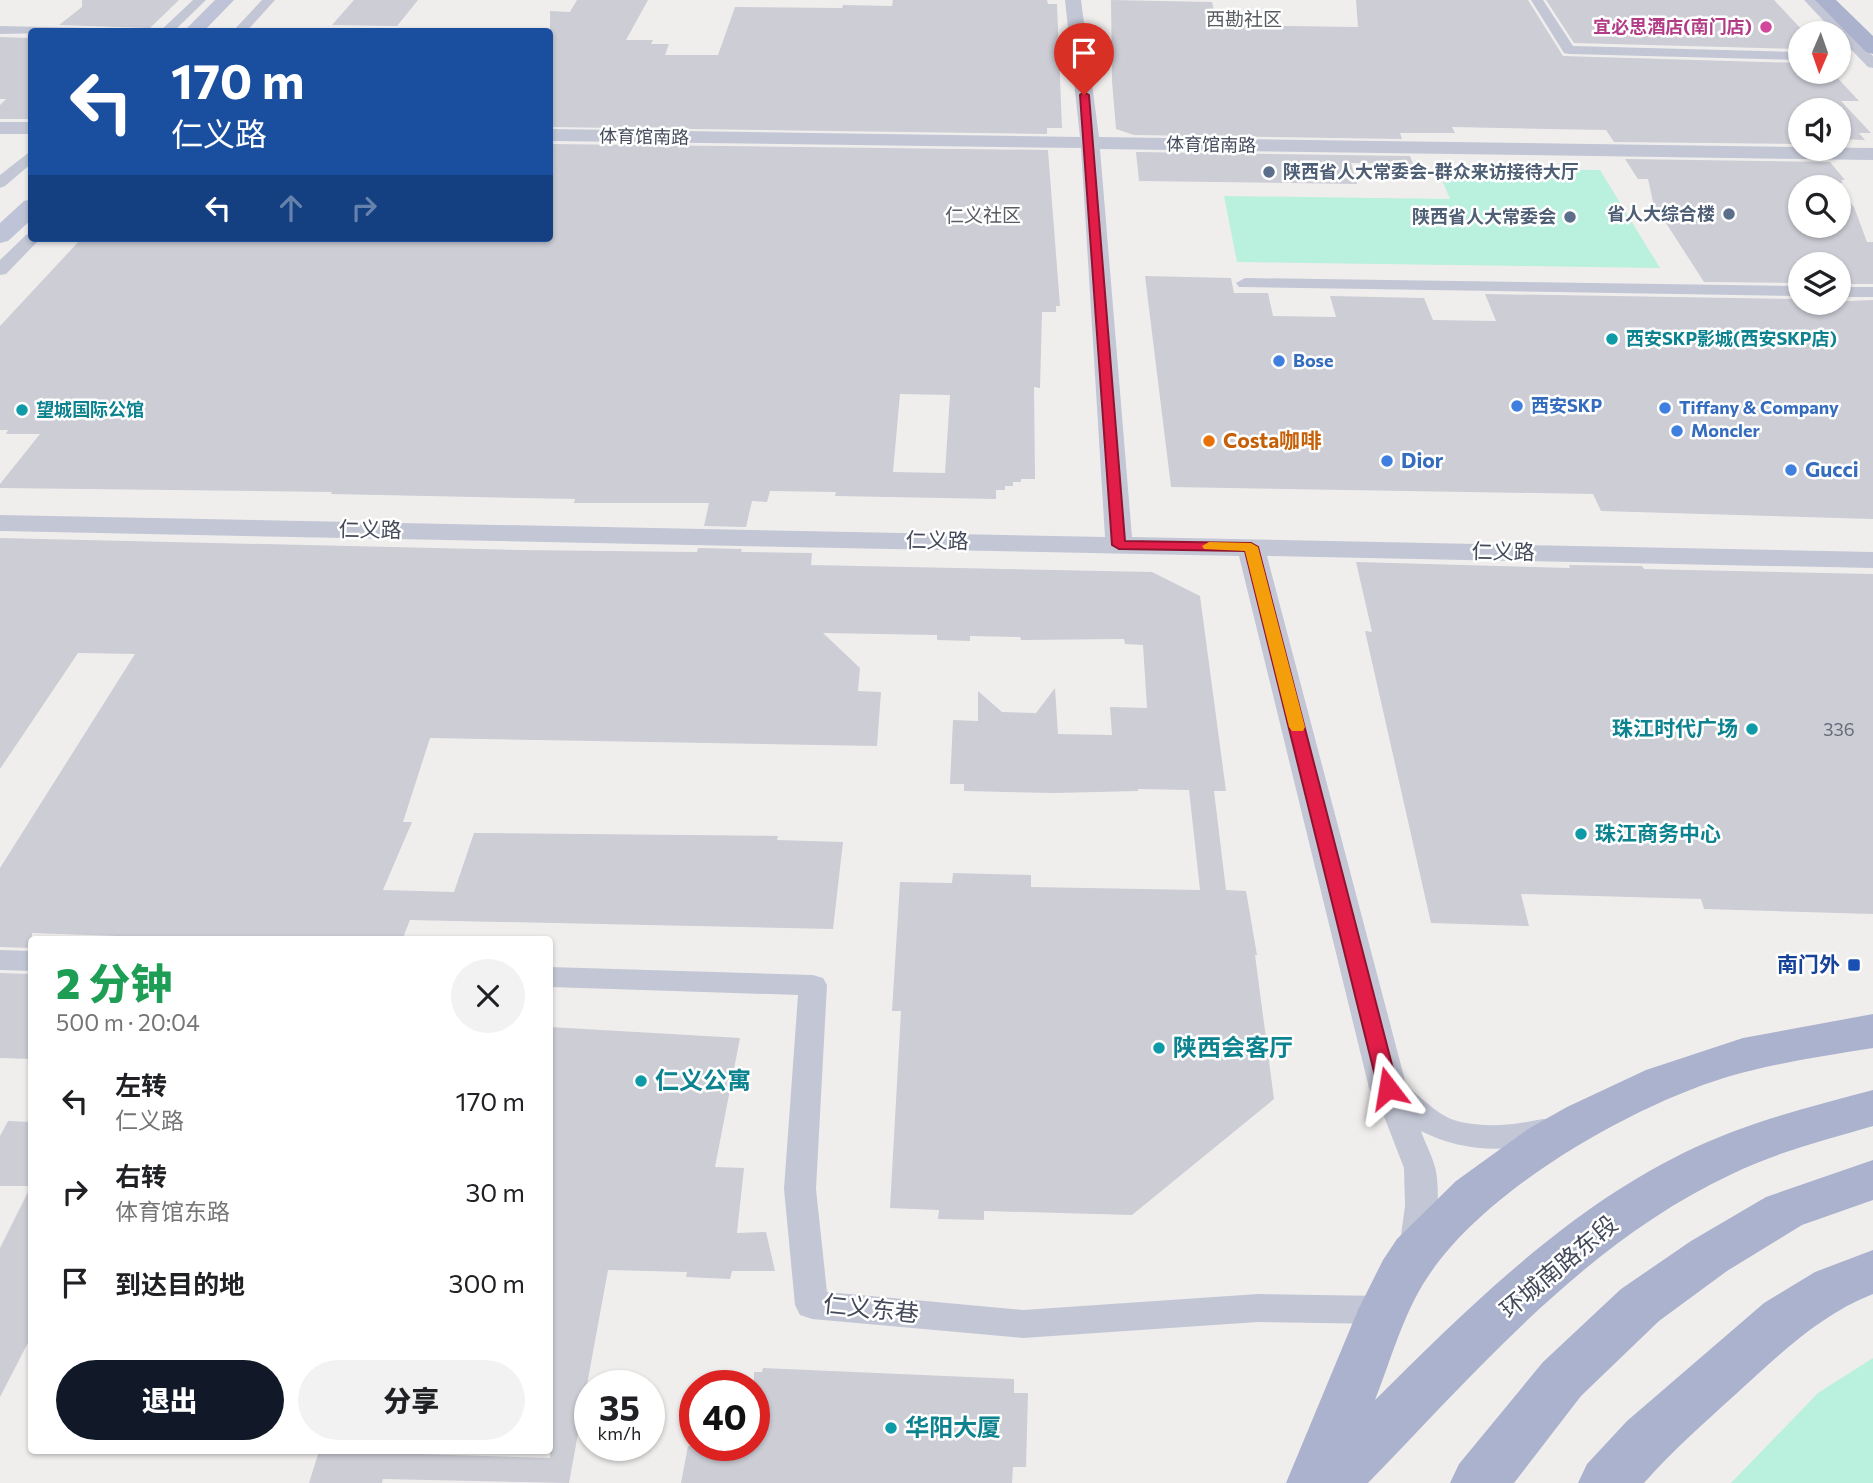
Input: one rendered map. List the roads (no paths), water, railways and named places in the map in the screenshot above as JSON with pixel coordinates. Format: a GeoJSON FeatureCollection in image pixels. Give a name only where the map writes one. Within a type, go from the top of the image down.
{"type":"FeatureCollection","features":[{"type":"Feature","properties":{"kind":"main road"},"geometry":{"type":"LineString","coordinates":[[196,28],[225,0]]}},
{"type":"Feature","properties":{"kind":"main road"},"geometry":{"type":"LineString","coordinates":[[215,28],[244,0]]}},
{"type":"Feature","properties":{"kind":"main road"},"geometry":{"type":"LineString","coordinates":[[1825,0],[1872,57]]}},
{"type":"Feature","properties":{"kind":"main road"},"geometry":{"type":"LineString","coordinates":[[0,214],[28,188]]}},
{"type":"Feature","properties":{"kind":"main road"},"geometry":{"type":"LineString","coordinates":[[0,236],[28,210]]}},
{"type":"Feature","properties":{"kind":"main road"},"geometry":{"type":"LineString","coordinates":[[1315,1483],[1384,1310],[1414,1256],[1474,1194],[1530,1153],[1583,1121],[1702,1068],[1795,1045],[1873,1031]]}},
{"type":"Feature","properties":{"kind":"main road","name":"环城南路东段"},"geometry":{"type":"LineString","coordinates":[[1330,1483],[1511,1303],[1583,1240],[1659,1189],[1713,1161],[1788,1131],[1873,1108]]}},
{"type":"Feature","properties":{"kind":"main road"},"geometry":{"type":"LineString","coordinates":[[1479,1483],[1562,1379],[1640,1305],[1709,1256],[1784,1211],[1873,1180]]}},
{"type":"Feature","properties":{"kind":"main road"},"geometry":{"type":"LineString","coordinates":[[1607,1483],[1647,1439],[1783,1319],[1833,1287],[1873,1272]]}},
{"type":"Feature","properties":{"kind":"street"},"geometry":{"type":"LineString","coordinates":[[169,28],[200,0]]}},
{"type":"Feature","properties":{"kind":"street"},"geometry":{"type":"LineString","coordinates":[[242,28],[269,0]]}},
{"type":"Feature","properties":{"kind":"street"},"geometry":{"type":"LineString","coordinates":[[1073,0],[1090,143],[1119,545]]}},
{"type":"Feature","properties":{"kind":"street"},"geometry":{"type":"LineString","coordinates":[[1537,0],[1569,50],[1788,56]]}},
{"type":"Feature","properties":{"kind":"street"},"geometry":{"type":"LineString","coordinates":[[1810,0],[1872,57]]}},
{"type":"Feature","properties":{"kind":"street"},"geometry":{"type":"LineString","coordinates":[[0,30],[28,31]]}},
{"type":"Feature","properties":{"kind":"street"},"geometry":{"type":"LineString","coordinates":[[1852,58],[1872,57]]}},
{"type":"Feature","properties":{"kind":"street"},"geometry":{"type":"LineString","coordinates":[[0,128],[28,128]]}},
{"type":"Feature","properties":{"kind":"street","name":"体育馆南路"},"geometry":{"type":"LineString","coordinates":[[553,135],[1873,153]]}},
{"type":"Feature","properties":{"kind":"street"},"geometry":{"type":"LineString","coordinates":[[0,183],[28,158]]}},
{"type":"Feature","properties":{"kind":"street"},"geometry":{"type":"LineString","coordinates":[[0,270],[28,242]]}},
{"type":"Feature","properties":{"kind":"street"},"geometry":{"type":"LineString","coordinates":[[1245,283],[1788,291]]}},
{"type":"Feature","properties":{"kind":"street"},"geometry":{"type":"LineString","coordinates":[[1851,292],[1873,292]]}},
{"type":"Feature","properties":{"kind":"street","name":"仁义路"},"geometry":{"type":"LineString","coordinates":[[0,523],[1873,560]]}},
{"type":"Feature","properties":{"kind":"street"},"geometry":{"type":"LineString","coordinates":[[1251,547],[1388,1088],[1420,1168],[1421,1206],[1414,1256]]}},
{"type":"Feature","properties":{"kind":"street"},"geometry":{"type":"LineString","coordinates":[[0,960],[28,961]]}},
{"type":"Feature","properties":{"kind":"street","name":"仁义东巷"},"geometry":{"type":"LineString","coordinates":[[553,977],[813,985],[800,1189],[813,1305],[1023,1324],[1258,1308],[1384,1310]]}},
{"type":"Feature","properties":{"kind":"street"},"geometry":{"type":"LineString","coordinates":[[1388,1088],[1430,1123],[1458,1133],[1492,1137],[1534,1134],[1583,1121]]}},
{"type":"Feature","properties":{"kind":"place","name":"宜必思酒店(南门店)"},"geometry":{"type":"Point","coordinates":[1766,27]}},
{"type":"Feature","properties":{"kind":"place","name":"陕西省人大常委会-群众来访接待大厅"},"geometry":{"type":"Point","coordinates":[1269,172]}},
{"type":"Feature","properties":{"kind":"place","name":"省人大综合楼"},"geometry":{"type":"Point","coordinates":[1729,214]}},
{"type":"Feature","properties":{"kind":"place","name":"陕西省人大常委会"},"geometry":{"type":"Point","coordinates":[1570,217]}},
{"type":"Feature","properties":{"kind":"place","name":"西安SKP影城(西安SKP店)"},"geometry":{"type":"Point","coordinates":[1612,339]}},
{"type":"Feature","properties":{"kind":"place","name":"Bose"},"geometry":{"type":"Point","coordinates":[1279,361]}},
{"type":"Feature","properties":{"kind":"place","name":"西安SKP"},"geometry":{"type":"Point","coordinates":[1517,406]}},
{"type":"Feature","properties":{"kind":"place","name":"Tiffany & Company"},"geometry":{"type":"Point","coordinates":[1665,408]}},
{"type":"Feature","properties":{"kind":"place","name":"望城国际公馆"},"geometry":{"type":"Point","coordinates":[22,410]}},
{"type":"Feature","properties":{"kind":"place","name":"Moncler"},"geometry":{"type":"Point","coordinates":[1677,431]}},
{"type":"Feature","properties":{"kind":"place","name":"Costa咖啡"},"geometry":{"type":"Point","coordinates":[1209,441]}},
{"type":"Feature","properties":{"kind":"place","name":"Dior"},"geometry":{"type":"Point","coordinates":[1387,461]}},
{"type":"Feature","properties":{"kind":"place","name":"Gucci"},"geometry":{"type":"Point","coordinates":[1791,470]}},
{"type":"Feature","properties":{"kind":"place","name":"珠江时代广场"},"geometry":{"type":"Point","coordinates":[1752,729]}},
{"type":"Feature","properties":{"kind":"place","name":"珠江商务中心"},"geometry":{"type":"Point","coordinates":[1581,834]}},
{"type":"Feature","properties":{"kind":"place","name":"南门外"},"geometry":{"type":"Point","coordinates":[1854,965]}},
{"type":"Feature","properties":{"kind":"place","name":"陕西会客厅"},"geometry":{"type":"Point","coordinates":[1159,1048]}},
{"type":"Feature","properties":{"kind":"place","name":"仁义公寓"},"geometry":{"type":"Point","coordinates":[641,1081]}},
{"type":"Feature","properties":{"kind":"place","name":"华阳大厦"},"geometry":{"type":"Point","coordinates":[891,1428]}},
{"type":"Feature","properties":{"kind":"district","name":"西勘社区"},"geometry":{"type":"Point","coordinates":[1244,19]}},
{"type":"Feature","properties":{"kind":"district","name":"仁义社区"},"geometry":{"type":"Point","coordinates":[983,215]}}]}
